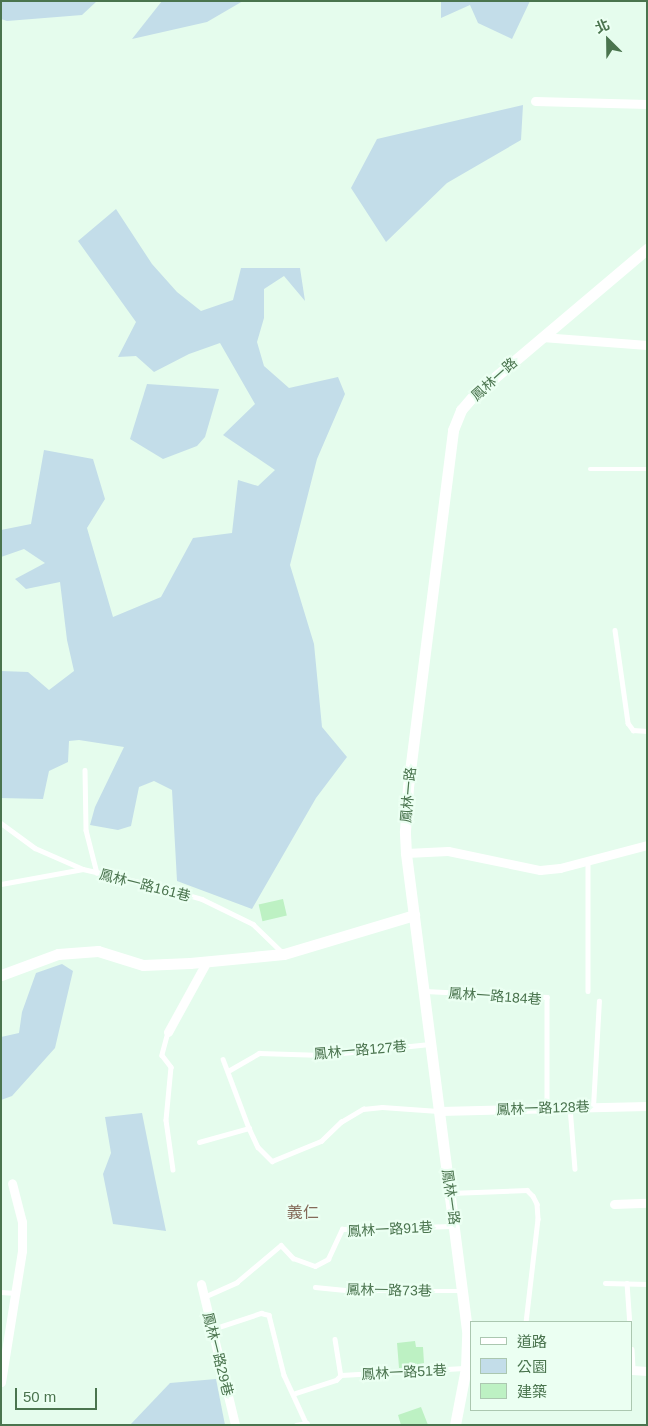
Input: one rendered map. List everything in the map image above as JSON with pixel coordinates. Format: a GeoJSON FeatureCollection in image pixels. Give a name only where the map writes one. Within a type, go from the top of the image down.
{"type":"FeatureCollection","features":[{"type":"Feature","properties":{"kind":"street"},"geometry":{"type":"LineString","coordinates":[[535,101],[647,104]]}},
{"type":"Feature","properties":{"kind":"street","name":"鳳林一路"},"geometry":{"type":"LineString","coordinates":[[455,1425],[466,1368],[469,1329],[406,852],[408,787],[453,430],[461,410],[474,394],[647,249]]}},
{"type":"Feature","properties":{"kind":"street"},"geometry":{"type":"LineString","coordinates":[[542,337],[647,345]]}},
{"type":"Feature","properties":{"kind":"street"},"geometry":{"type":"LineString","coordinates":[[406,852],[448,851],[540,870],[560,868],[647,845]]}},
{"type":"Feature","properties":{"kind":"street"},"geometry":{"type":"LineString","coordinates":[[1,975],[58,954],[98,951],[143,965],[207,962],[284,954],[414,916]]}},
{"type":"Feature","properties":{"kind":"street"},"geometry":{"type":"LineString","coordinates":[[168,1032],[207,962]]}},
{"type":"Feature","properties":{"kind":"street","name":"鳳林一路128巷"},"geometry":{"type":"LineString","coordinates":[[440,1112],[647,1106]]}},
{"type":"Feature","properties":{"kind":"street"},"geometry":{"type":"LineString","coordinates":[[1,1382],[22,1250],[22,1222],[12,1183]]}},
{"type":"Feature","properties":{"kind":"street"},"geometry":{"type":"LineString","coordinates":[[614,1204],[647,1203]]}},
{"type":"Feature","properties":{"kind":"street","name":"鳳林一路29巷"},"geometry":{"type":"LineString","coordinates":[[201,1284],[235,1425]]}},
{"type":"Feature","properties":{"kind":"street"},"geometry":{"type":"LineString","coordinates":[[633,1370],[647,1370]]}},
{"type":"Feature","properties":{"kind":"lane"},"geometry":{"type":"LineString","coordinates":[[590,469],[647,469]]}},
{"type":"Feature","properties":{"kind":"lane"},"geometry":{"type":"LineString","coordinates":[[615,630],[628,723],[633,730],[647,731]]}},
{"type":"Feature","properties":{"kind":"lane"},"geometry":{"type":"LineString","coordinates":[[85,770],[86,830],[97,873]]}},
{"type":"Feature","properties":{"kind":"lane","name":"鳳林一路161巷"},"geometry":{"type":"LineString","coordinates":[[1,824],[35,848],[83,869],[157,886],[202,899],[253,924],[284,954]]}},
{"type":"Feature","properties":{"kind":"lane"},"geometry":{"type":"LineString","coordinates":[[588,860],[588,991]]}},
{"type":"Feature","properties":{"kind":"lane"},"geometry":{"type":"LineString","coordinates":[[1,884],[83,869]]}},
{"type":"Feature","properties":{"kind":"lane","name":"鳳林一路184巷"},"geometry":{"type":"LineString","coordinates":[[424,991],[547,997],[547,1108]]}},
{"type":"Feature","properties":{"kind":"lane"},"geometry":{"type":"LineString","coordinates":[[593,1107],[599,1001]]}},
{"type":"Feature","properties":{"kind":"lane"},"geometry":{"type":"LineString","coordinates":[[168,1032],[162,1055],[172,1067],[166,1120],[173,1170]]}},
{"type":"Feature","properties":{"kind":"lane","name":"鳳林一路127巷"},"geometry":{"type":"LineString","coordinates":[[228,1071],[259,1053],[323,1055],[431,1044]]}},
{"type":"Feature","properties":{"kind":"lane"},"geometry":{"type":"LineString","coordinates":[[223,1059],[258,1147],[272,1161],[321,1141],[341,1122],[363,1108],[382,1107],[440,1112]]}},
{"type":"Feature","properties":{"kind":"lane"},"geometry":{"type":"LineString","coordinates":[[570,1107],[575,1169]]}},
{"type":"Feature","properties":{"kind":"lane"},"geometry":{"type":"LineString","coordinates":[[199,1142],[249,1128]]}},
{"type":"Feature","properties":{"kind":"lane"},"geometry":{"type":"LineString","coordinates":[[450,1193],[527,1190],[534,1196],[537,1204],[538,1218],[526,1321]]}},
{"type":"Feature","properties":{"kind":"lane","name":"鳳林一路91巷"},"geometry":{"type":"LineString","coordinates":[[204,1297],[237,1282],[281,1245],[293,1258],[315,1266],[328,1259],[342,1229],[454,1226]]}},
{"type":"Feature","properties":{"kind":"lane"},"geometry":{"type":"LineString","coordinates":[[605,1283],[647,1284]]}},
{"type":"Feature","properties":{"kind":"lane"},"geometry":{"type":"LineString","coordinates":[[627,1283],[630,1321]]}},
{"type":"Feature","properties":{"kind":"lane","name":"鳳林一路73巷"},"geometry":{"type":"LineString","coordinates":[[315,1287],[355,1291],[463,1291]]}},
{"type":"Feature","properties":{"kind":"lane"},"geometry":{"type":"LineString","coordinates":[[1,1292],[15,1293]]}},
{"type":"Feature","properties":{"kind":"lane"},"geometry":{"type":"LineString","coordinates":[[212,1329],[262,1313],[269,1315],[284,1375],[307,1424],[296,1425]]}},
{"type":"Feature","properties":{"kind":"lane","name":"鳳林一路51巷"},"geometry":{"type":"LineString","coordinates":[[335,1339],[341,1375]]}},
{"type":"Feature","properties":{"kind":"lane","name":"鳳林一路51巷"},"geometry":{"type":"LineString","coordinates":[[293,1394],[336,1380],[341,1375],[466,1368]]}},
{"type":"Feature","properties":{"kind":"green space"},"geometry":{"type":"Polygon","coordinates":[[[1,1],[97,1],[82,15],[7,21],[1,19],[1,1]]]}},
{"type":"Feature","properties":{"kind":"green space"},"geometry":{"type":"Polygon","coordinates":[[[162,1],[243,1],[207,22],[132,39],[162,1]]]}},
{"type":"Feature","properties":{"kind":"green space"},"geometry":{"type":"Polygon","coordinates":[[[441,1],[530,1],[512,39],[478,23],[470,5],[441,18],[441,1]]]}},
{"type":"Feature","properties":{"kind":"green space"},"geometry":{"type":"Polygon","coordinates":[[[523,105],[521,140],[447,183],[386,242],[351,188],[377,139],[523,105]]]}},
{"type":"Feature","properties":{"kind":"green space"},"geometry":{"type":"Polygon","coordinates":[[[116,209],[152,264],[177,292],[201,311],[233,300],[241,268],[300,268],[305,301],[284,276],[264,289],[264,318],[257,342],[264,366],[289,388],[338,377],[345,394],[317,459],[290,565],[314,644],[322,727],[347,757],[316,798],[252,909],[177,881],[172,790],[154,781],[139,787],[131,826],[118,830],[90,825],[95,807],[124,747],[79,740],[69,741],[68,762],[49,771],[43,799],[1,798],[1,671],[28,672],[49,690],[74,671],[67,640],[60,582],[26,589],[15,579],[45,563],[24,549],[1,557],[1,530],[31,524],[44,450],[93,459],[105,499],[87,528],[113,617],[161,597],[193,538],[232,533],[238,480],[258,486],[275,470],[223,435],[255,404],[220,343],[189,354],[154,372],[136,356],[118,357],[136,322],[78,241],[116,209]]]}},
{"type":"Feature","properties":{"kind":"green space"},"geometry":{"type":"Polygon","coordinates":[[[147,384],[219,389],[205,437],[197,446],[163,459],[130,439],[147,384]]]}},
{"type":"Feature","properties":{"kind":"green space"},"geometry":{"type":"Polygon","coordinates":[[[62,964],[73,971],[55,1048],[12,1096],[1,1100],[1,1037],[19,1033],[22,1012],[36,973],[62,964]]]}},
{"type":"Feature","properties":{"kind":"green space"},"geometry":{"type":"Polygon","coordinates":[[[142,1113],[166,1231],[113,1224],[103,1174],[111,1153],[105,1117],[142,1113]]]}},
{"type":"Feature","properties":{"kind":"green space"},"geometry":{"type":"Polygon","coordinates":[[[216,1379],[225,1425],[130,1425],[170,1383],[216,1379]]]}},
{"type":"Feature","properties":{"kind":"building"},"geometry":{"type":"Polygon","coordinates":[[[283,899],[287,916],[262,921],[259,905],[283,899]]]}},
{"type":"Feature","properties":{"kind":"building"},"geometry":{"type":"Polygon","coordinates":[[[415,1341],[416,1347],[423,1347],[424,1363],[418,1364],[418,1367],[399,1368],[397,1343],[415,1341]]]}},
{"type":"Feature","properties":{"kind":"building"},"geometry":{"type":"Polygon","coordinates":[[[421,1407],[428,1425],[401,1425],[398,1415],[421,1407]]]}},
{"type":"Feature","properties":{"kind":"district","name":"義仁"},"geometry":{"type":"Point","coordinates":[303,1213]}}]}
